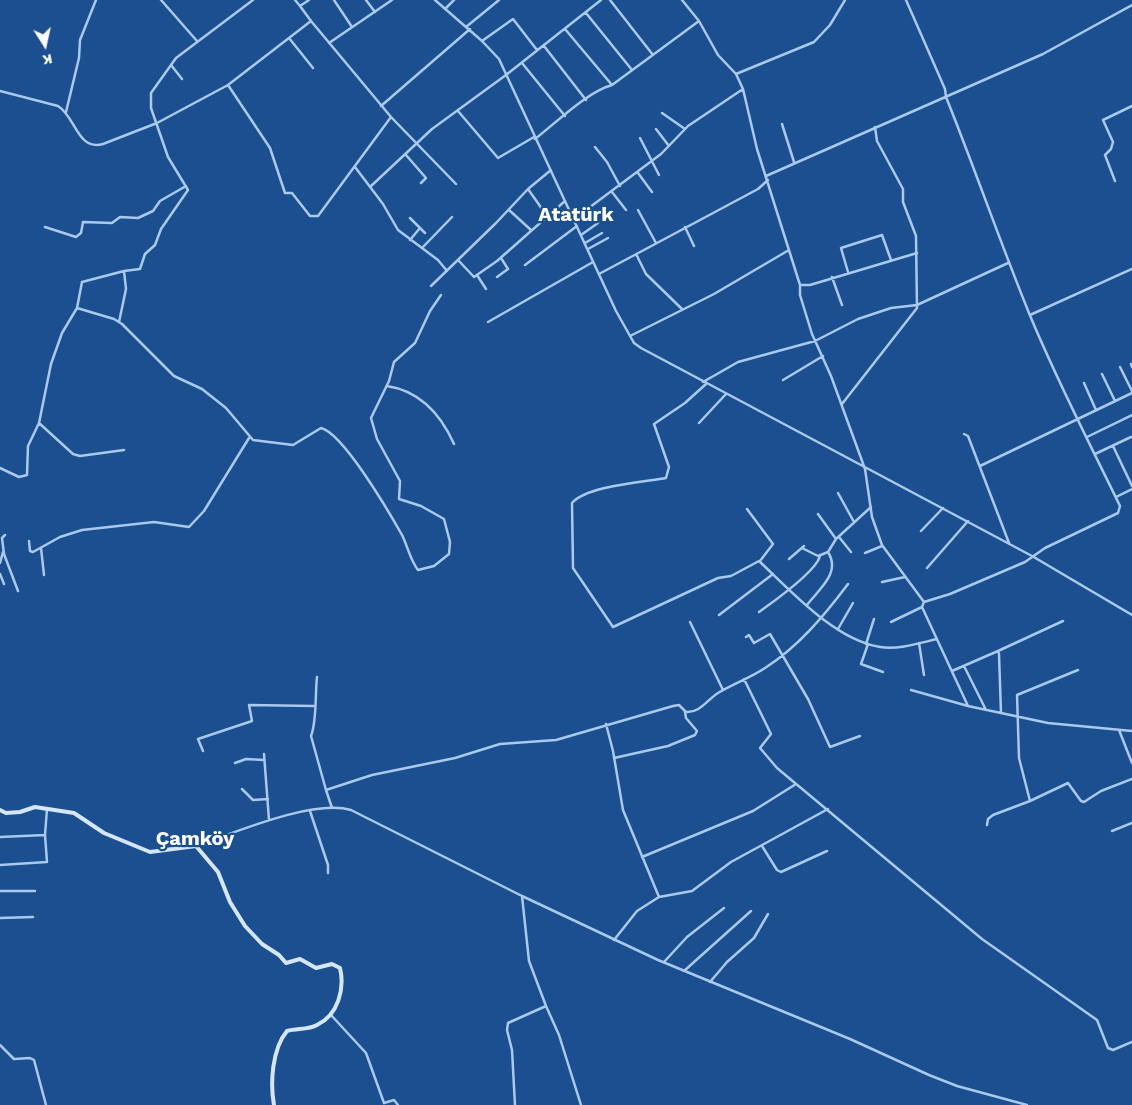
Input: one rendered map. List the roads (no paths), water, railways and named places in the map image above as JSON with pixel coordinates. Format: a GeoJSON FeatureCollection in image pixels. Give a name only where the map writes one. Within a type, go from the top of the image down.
{"type":"FeatureCollection","features":[{"type":"Feature","properties":{"kind":"street"},"geometry":{"type":"LineString","coordinates":[[66,112],[79,58],[80,40],[96,0]]}},
{"type":"Feature","properties":{"kind":"street"},"geometry":{"type":"LineString","coordinates":[[161,0],[197,41]]}},
{"type":"Feature","properties":{"kind":"street"},"geometry":{"type":"LineString","coordinates":[[0,468],[19,477],[27,476],[28,446],[39,423],[51,364],[62,333],[77,308],[82,282],[140,268],[145,254],[154,245],[161,229],[188,190],[168,157],[150,98],[171,65],[197,41],[253,0]]}},
{"type":"Feature","properties":{"kind":"street"},"geometry":{"type":"LineString","coordinates":[[295,0],[381,106],[456,184]]}},
{"type":"Feature","properties":{"kind":"street"},"geometry":{"type":"LineString","coordinates":[[300,6],[308,0]]}},
{"type":"Feature","properties":{"kind":"street"},"geometry":{"type":"LineString","coordinates":[[334,0],[352,28]]}},
{"type":"Feature","properties":{"kind":"street"},"geometry":{"type":"LineString","coordinates":[[366,0],[375,12]]}},
{"type":"Feature","properties":{"kind":"street"},"geometry":{"type":"LineString","coordinates":[[329,43],[392,0]]}},
{"type":"Feature","properties":{"kind":"street"},"geometry":{"type":"LineString","coordinates":[[435,0],[468,28],[499,59],[593,262],[634,343],[705,383],[1009,543],[1132,615]]}},
{"type":"Feature","properties":{"kind":"street"},"geometry":{"type":"LineString","coordinates":[[445,9],[454,0]]}},
{"type":"Feature","properties":{"kind":"street"},"geometry":{"type":"LineString","coordinates":[[381,106],[500,0]]}},
{"type":"Feature","properties":{"kind":"street"},"geometry":{"type":"LineString","coordinates":[[370,187],[417,142],[522,63],[601,0]]}},
{"type":"Feature","properties":{"kind":"street"},"geometry":{"type":"LineString","coordinates":[[610,0],[653,55]]}},
{"type":"Feature","properties":{"kind":"street"},"geometry":{"type":"LineString","coordinates":[[682,0],[699,21],[718,55],[736,74],[743,89],[757,149],[800,285],[800,295],[816,341],[842,404],[863,466],[871,507],[882,546],[924,602]]}},
{"type":"Feature","properties":{"kind":"street"},"geometry":{"type":"LineString","coordinates":[[736,74],[814,42],[830,25],[845,0]]}},
{"type":"Feature","properties":{"kind":"street"},"geometry":{"type":"LineString","coordinates":[[906,0],[945,89],[946,98],[974,165],[994,227],[1030,316],[1120,506],[1118,513],[1032,556],[1025,562],[950,594],[924,602]]}},
{"type":"Feature","properties":{"kind":"street"},"geometry":{"type":"LineString","coordinates":[[766,176],[794,162],[946,98],[1043,54],[1132,5]]}},
{"type":"Feature","properties":{"kind":"street"},"geometry":{"type":"LineString","coordinates":[[586,12],[632,70]]}},
{"type":"Feature","properties":{"kind":"street"},"geometry":{"type":"LineString","coordinates":[[482,41],[512,19],[537,50]]}},
{"type":"Feature","properties":{"kind":"street"},"geometry":{"type":"LineString","coordinates":[[0,91],[58,106],[66,112],[86,143],[95,146],[157,123],[228,86],[311,21]]}},
{"type":"Feature","properties":{"kind":"street"},"geometry":{"type":"LineString","coordinates":[[458,111],[498,158],[503,157],[535,138],[604,88],[612,86],[699,21]]}},
{"type":"Feature","properties":{"kind":"street"},"geometry":{"type":"LineString","coordinates":[[565,29],[612,86]]}},
{"type":"Feature","properties":{"kind":"street"},"geometry":{"type":"LineString","coordinates":[[289,38],[314,68]]}},
{"type":"Feature","properties":{"kind":"street"},"geometry":{"type":"LineString","coordinates":[[543,46],[586,100]]}},
{"type":"Feature","properties":{"kind":"street"},"geometry":{"type":"LineString","coordinates":[[522,63],[565,116]]}},
{"type":"Feature","properties":{"kind":"street"},"geometry":{"type":"LineString","coordinates":[[171,65],[182,79]]}},
{"type":"Feature","properties":{"kind":"street"},"geometry":{"type":"LineString","coordinates":[[228,86],[270,148],[285,192],[292,193],[310,216],[318,216],[323,211],[391,117]]}},
{"type":"Feature","properties":{"kind":"street"},"geometry":{"type":"LineString","coordinates":[[574,220],[638,173],[685,129],[743,89]]}},
{"type":"Feature","properties":{"kind":"street"},"geometry":{"type":"LineString","coordinates":[[1115,181],[1104,155],[1111,149],[1113,142],[1103,120],[1132,106]]}},
{"type":"Feature","properties":{"kind":"street"},"geometry":{"type":"LineString","coordinates":[[662,113],[685,129]]}},
{"type":"Feature","properties":{"kind":"street"},"geometry":{"type":"LineString","coordinates":[[782,124],[794,162]]}},
{"type":"Feature","properties":{"kind":"street"},"geometry":{"type":"LineString","coordinates":[[842,404],[910,318],[917,305],[916,236],[903,202],[903,190],[877,141],[875,127]]}},
{"type":"Feature","properties":{"kind":"street"},"geometry":{"type":"LineString","coordinates":[[656,129],[669,146]]}},
{"type":"Feature","properties":{"kind":"street"},"geometry":{"type":"LineString","coordinates":[[640,138],[658,175]]}},
{"type":"Feature","properties":{"kind":"street"},"geometry":{"type":"LineString","coordinates":[[595,148],[607,162],[620,186]]}},
{"type":"Feature","properties":{"kind":"street"},"geometry":{"type":"LineString","coordinates":[[406,154],[426,178],[421,184]]}},
{"type":"Feature","properties":{"kind":"street"},"geometry":{"type":"LineString","coordinates":[[355,167],[398,230],[422,248],[447,271]]}},
{"type":"Feature","properties":{"kind":"street"},"geometry":{"type":"LineString","coordinates":[[431,286],[528,189],[551,170]]}},
{"type":"Feature","properties":{"kind":"street"},"geometry":{"type":"LineString","coordinates":[[638,173],[652,192]]}},
{"type":"Feature","properties":{"kind":"street"},"geometry":{"type":"LineString","coordinates":[[599,274],[758,189],[768,180]]}},
{"type":"Feature","properties":{"kind":"street"},"geometry":{"type":"LineString","coordinates":[[44,227],[76,237],[81,233],[83,222],[112,223],[120,217],[138,218],[152,211],[160,201],[186,186]]}},
{"type":"Feature","properties":{"kind":"street"},"geometry":{"type":"LineString","coordinates":[[528,189],[547,216]]}},
{"type":"Feature","properties":{"kind":"street"},"geometry":{"type":"LineString","coordinates":[[612,192],[626,210]]}},
{"type":"Feature","properties":{"kind":"street"},"geometry":{"type":"LineString","coordinates":[[458,260],[474,277],[501,258],[565,200]]}},
{"type":"Feature","properties":{"kind":"street"},"geometry":{"type":"LineString","coordinates":[[508,210],[531,230]]}},
{"type":"Feature","properties":{"kind":"street"},"geometry":{"type":"LineString","coordinates":[[638,210],[656,243]]}},
{"type":"Feature","properties":{"kind":"street"},"geometry":{"type":"LineString","coordinates":[[422,248],[452,217]]}},
{"type":"Feature","properties":{"kind":"street"},"geometry":{"type":"LineString","coordinates":[[410,218],[425,233]]}},
{"type":"Feature","properties":{"kind":"street"},"geometry":{"type":"LineString","coordinates":[[581,235],[598,223]]}},
{"type":"Feature","properties":{"kind":"street"},"geometry":{"type":"LineString","coordinates":[[525,265],[577,226]]}},
{"type":"Feature","properties":{"kind":"street"},"geometry":{"type":"LineString","coordinates":[[684,227],[694,246]]}},
{"type":"Feature","properties":{"kind":"street"},"geometry":{"type":"LineString","coordinates":[[410,240],[420,228]]}},
{"type":"Feature","properties":{"kind":"street"},"geometry":{"type":"LineString","coordinates":[[585,244],[602,234]]}},
{"type":"Feature","properties":{"kind":"street"},"geometry":{"type":"LineString","coordinates":[[848,272],[841,248],[882,235],[891,260]]}},
{"type":"Feature","properties":{"kind":"street"},"geometry":{"type":"LineString","coordinates":[[588,250],[608,238]]}},
{"type":"Feature","properties":{"kind":"street"},"geometry":{"type":"LineString","coordinates":[[630,336],[766,265],[789,250]]}},
{"type":"Feature","properties":{"kind":"street"},"geometry":{"type":"LineString","coordinates":[[800,285],[810,285],[848,272],[917,253]]}},
{"type":"Feature","properties":{"kind":"street"},"geometry":{"type":"LineString","coordinates":[[636,254],[646,274],[682,309]]}},
{"type":"Feature","properties":{"kind":"street"},"geometry":{"type":"LineString","coordinates":[[497,277],[508,269],[501,258]]}},
{"type":"Feature","properties":{"kind":"street"},"geometry":{"type":"LineString","coordinates":[[488,322],[593,262]]}},
{"type":"Feature","properties":{"kind":"street"},"geometry":{"type":"LineString","coordinates":[[747,509],[773,544],[772,548],[759,561],[731,576],[718,578],[614,627],[573,568],[572,503],[578,496],[666,478],[670,467],[656,435],[654,424],[686,404],[705,383],[738,362],[816,341],[866,316],[898,306],[917,305],[1008,263]]}},
{"type":"Feature","properties":{"kind":"street"},"geometry":{"type":"LineString","coordinates":[[1030,316],[1132,269]]}},
{"type":"Feature","properties":{"kind":"street"},"geometry":{"type":"LineString","coordinates":[[119,322],[126,289],[124,271]]}},
{"type":"Feature","properties":{"kind":"street"},"geometry":{"type":"LineString","coordinates":[[477,275],[486,289]]}},
{"type":"Feature","properties":{"kind":"street"},"geometry":{"type":"LineString","coordinates":[[832,277],[842,305]]}},
{"type":"Feature","properties":{"kind":"street"},"geometry":{"type":"LineString","coordinates":[[77,308],[119,322],[174,376],[202,389],[226,408],[249,438],[263,442],[293,445],[321,428],[328,430],[355,461],[402,536],[418,570],[434,566],[449,554],[450,542],[447,526],[444,519],[421,506],[399,500],[400,481],[378,439],[371,418],[387,386],[394,362],[415,343],[430,311],[441,295]]}},
{"type":"Feature","properties":{"kind":"street"},"geometry":{"type":"LineString","coordinates":[[783,380],[823,356]]}},
{"type":"Feature","properties":{"kind":"street"},"geometry":{"type":"LineString","coordinates":[[980,466],[1132,392],[1120,367]]}},
{"type":"Feature","properties":{"kind":"street"},"geometry":{"type":"LineString","coordinates":[[1102,374],[1115,401]]}},
{"type":"Feature","properties":{"kind":"street"},"geometry":{"type":"LineString","coordinates":[[1084,383],[1096,410]]}},
{"type":"Feature","properties":{"kind":"street"},"geometry":{"type":"LineString","coordinates":[[387,386],[403,388],[426,404],[444,423],[454,444]]}},
{"type":"Feature","properties":{"kind":"street"},"geometry":{"type":"LineString","coordinates":[[699,423],[726,394]]}},
{"type":"Feature","properties":{"kind":"street"},"geometry":{"type":"LineString","coordinates":[[1087,437],[1132,415]]}},
{"type":"Feature","properties":{"kind":"street"},"geometry":{"type":"LineString","coordinates":[[39,423],[73,454],[80,456],[124,450]]}},
{"type":"Feature","properties":{"kind":"street"},"geometry":{"type":"LineString","coordinates":[[964,434],[968,436],[1009,543]]}},
{"type":"Feature","properties":{"kind":"street"},"geometry":{"type":"LineString","coordinates":[[29,541],[32,552],[60,537],[82,530],[154,522],[184,527],[191,526],[204,511],[249,438]]}},
{"type":"Feature","properties":{"kind":"street"},"geometry":{"type":"LineString","coordinates":[[1095,454],[1132,438]]}},
{"type":"Feature","properties":{"kind":"street"},"geometry":{"type":"LineString","coordinates":[[1112,446],[1132,487],[1116,497]]}},
{"type":"Feature","properties":{"kind":"street"},"geometry":{"type":"LineString","coordinates":[[838,493],[854,522]]}},
{"type":"Feature","properties":{"kind":"street"},"geometry":{"type":"LineString","coordinates":[[759,612],[790,590],[816,564],[820,556],[828,552],[838,538],[871,507]]}},
{"type":"Feature","properties":{"kind":"street"},"geometry":{"type":"LineString","coordinates":[[922,531],[942,508]]}},
{"type":"Feature","properties":{"kind":"street"},"geometry":{"type":"LineString","coordinates":[[818,514],[851,552]]}},
{"type":"Feature","properties":{"kind":"street"},"geometry":{"type":"LineString","coordinates":[[927,568],[968,521]]}},
{"type":"Feature","properties":{"kind":"street"},"geometry":{"type":"LineString","coordinates":[[5,535],[2,538],[3,550],[18,591]]}},
{"type":"Feature","properties":{"kind":"street"},"geometry":{"type":"LineString","coordinates":[[865,553],[882,546]]}},
{"type":"Feature","properties":{"kind":"street"},"geometry":{"type":"LineString","coordinates":[[789,559],[803,547],[820,556]]}},
{"type":"Feature","properties":{"kind":"street"},"geometry":{"type":"LineString","coordinates":[[41,548],[44,575]]}},
{"type":"Feature","properties":{"kind":"street"},"geometry":{"type":"LineString","coordinates":[[0,563],[3,550]]}},
{"type":"Feature","properties":{"kind":"street"},"geometry":{"type":"LineString","coordinates":[[807,605],[833,572],[833,560],[828,552]]}},
{"type":"Feature","properties":{"kind":"street"},"geometry":{"type":"LineString","coordinates":[[759,561],[822,619],[867,644],[882,648],[937,639]]}},
{"type":"Feature","properties":{"kind":"street"},"geometry":{"type":"LineString","coordinates":[[0,574],[4,584]]}},
{"type":"Feature","properties":{"kind":"street"},"geometry":{"type":"LineString","coordinates":[[719,615],[773,574]]}},
{"type":"Feature","properties":{"kind":"street"},"geometry":{"type":"LineString","coordinates":[[882,582],[905,576]]}},
{"type":"Feature","properties":{"kind":"street"},"geometry":{"type":"LineString","coordinates":[[685,712],[702,707],[723,690],[765,668],[782,655],[822,619],[848,584]]}},
{"type":"Feature","properties":{"kind":"street"},"geometry":{"type":"LineString","coordinates":[[891,622],[922,607],[924,602]]}},
{"type":"Feature","properties":{"kind":"street"},"geometry":{"type":"LineString","coordinates":[[838,629],[853,603]]}},
{"type":"Feature","properties":{"kind":"street"},"geometry":{"type":"LineString","coordinates":[[922,607],[968,706]]}},
{"type":"Feature","properties":{"kind":"street"},"geometry":{"type":"LineString","coordinates":[[874,619],[861,664],[882,672]]}},
{"type":"Feature","properties":{"kind":"street"},"geometry":{"type":"LineString","coordinates":[[952,671],[1063,620]]}},
{"type":"Feature","properties":{"kind":"street"},"geometry":{"type":"LineString","coordinates":[[690,622],[723,690]]}},
{"type":"Feature","properties":{"kind":"street"},"geometry":{"type":"LineString","coordinates":[[746,637],[749,635],[754,643],[770,634],[808,699],[830,747],[860,736]]}},
{"type":"Feature","properties":{"kind":"street"},"geometry":{"type":"LineString","coordinates":[[919,643],[924,675]]}},
{"type":"Feature","properties":{"kind":"street"},"geometry":{"type":"LineString","coordinates":[[998,651],[1000,654],[1001,713]]}},
{"type":"Feature","properties":{"kind":"street"},"geometry":{"type":"LineString","coordinates":[[964,666],[986,710]]}},
{"type":"Feature","properties":{"kind":"street"},"geometry":{"type":"LineString","coordinates":[[1030,801],[1019,758],[1016,717],[1018,694],[1078,670]]}},
{"type":"Feature","properties":{"kind":"street"},"geometry":{"type":"LineString","coordinates":[[317,677],[314,706],[315,727],[311,736],[332,808]]}},
{"type":"Feature","properties":{"kind":"street"},"geometry":{"type":"LineString","coordinates":[[744,679],[771,734],[760,748],[777,768],[828,809],[892,866],[982,939],[1098,1022],[1108,1048],[1113,1050],[1132,1042]]}},
{"type":"Feature","properties":{"kind":"street"},"geometry":{"type":"LineString","coordinates":[[912,690],[1016,717],[1132,731]]}},
{"type":"Feature","properties":{"kind":"street"},"geometry":{"type":"LineString","coordinates":[[203,751],[198,739],[252,721],[249,705],[314,706]]}},
{"type":"Feature","properties":{"kind":"street"},"geometry":{"type":"LineString","coordinates":[[326,790],[372,776],[454,758],[500,744],[556,740],[606,724],[679,705],[685,712],[686,718],[697,731],[695,735],[668,746],[614,758]]}},
{"type":"Feature","properties":{"kind":"street"},"geometry":{"type":"LineString","coordinates":[[606,724],[623,810],[660,897]]}},
{"type":"Feature","properties":{"kind":"street"},"geometry":{"type":"LineString","coordinates":[[1119,730],[1132,763]]}},
{"type":"Feature","properties":{"kind":"street"},"geometry":{"type":"LineString","coordinates":[[264,754],[269,820]]}},
{"type":"Feature","properties":{"kind":"street"},"geometry":{"type":"LineString","coordinates":[[235,763],[246,760],[264,760]]}},
{"type":"Feature","properties":{"kind":"street"},"geometry":{"type":"LineString","coordinates":[[987,825],[988,819],[993,815],[1008,811],[1068,783],[1081,801],[1084,802],[1101,791],[1132,779]]}},
{"type":"Feature","properties":{"kind":"street"},"geometry":{"type":"LineString","coordinates":[[642,857],[753,811],[796,784]]}},
{"type":"Feature","properties":{"kind":"street"},"geometry":{"type":"LineString","coordinates":[[242,789],[253,800],[268,799]]}},
{"type":"Feature","properties":{"kind":"street"},"geometry":{"type":"LineString","coordinates":[[0,810],[20,812],[35,807],[74,813],[104,834],[150,852],[196,846],[269,820],[310,811],[332,808],[351,810],[522,896],[684,971],[850,1039],[957,1086],[1027,1105]]}},
{"type":"Feature","properties":{"kind":"street"},"geometry":{"type":"LineString","coordinates":[[0,865],[47,862],[45,835],[47,809]]}},
{"type":"Feature","properties":{"kind":"street"},"geometry":{"type":"LineString","coordinates":[[614,940],[637,911],[660,897],[692,891],[731,862],[828,809]]}},
{"type":"Feature","properties":{"kind":"street"},"geometry":{"type":"LineString","coordinates":[[310,811],[328,865],[328,873]]}},
{"type":"Feature","properties":{"kind":"street"},"geometry":{"type":"LineString","coordinates":[[1112,831],[1132,823]]}},
{"type":"Feature","properties":{"kind":"street"},"geometry":{"type":"LineString","coordinates":[[0,837],[45,835]]}},
{"type":"Feature","properties":{"kind":"street"},"geometry":{"type":"LineString","coordinates":[[196,846],[218,872],[238,917],[262,944],[279,955],[286,963],[300,959],[316,968],[332,964],[340,968],[341,986],[331,1015],[317,1025],[287,1031],[281,1038],[272,1082],[274,1105]]}},
{"type":"Feature","properties":{"kind":"street"},"geometry":{"type":"LineString","coordinates":[[761,846],[776,869],[781,872],[828,852]]}},
{"type":"Feature","properties":{"kind":"street"},"geometry":{"type":"LineString","coordinates":[[0,891],[35,890]]}},
{"type":"Feature","properties":{"kind":"street"},"geometry":{"type":"LineString","coordinates":[[522,896],[529,962],[559,1035],[582,1105]]}},
{"type":"Feature","properties":{"kind":"street"},"geometry":{"type":"LineString","coordinates":[[664,962],[687,937],[724,908]]}},
{"type":"Feature","properties":{"kind":"street"},"geometry":{"type":"LineString","coordinates":[[684,971],[750,911]]}},
{"type":"Feature","properties":{"kind":"street"},"geometry":{"type":"LineString","coordinates":[[710,982],[727,962],[754,938],[768,914]]}},
{"type":"Feature","properties":{"kind":"street"},"geometry":{"type":"LineString","coordinates":[[0,918],[33,917]]}},
{"type":"Feature","properties":{"kind":"street"},"geometry":{"type":"LineString","coordinates":[[515,1105],[512,1050],[507,1030],[508,1023],[546,1006]]}},
{"type":"Feature","properties":{"kind":"street"},"geometry":{"type":"LineString","coordinates":[[331,1015],[366,1053],[384,1103],[394,1100],[398,1105]]}},
{"type":"Feature","properties":{"kind":"street"},"geometry":{"type":"LineString","coordinates":[[0,1045],[14,1059],[30,1058],[34,1060],[46,1105]]}},
{"type":"Feature","properties":{"kind":"district","name":"Atatürk"},"geometry":{"type":"Point","coordinates":[576,215]}},
{"type":"Feature","properties":{"kind":"district","name":"Çamköy"},"geometry":{"type":"Point","coordinates":[195,839]}}]}
